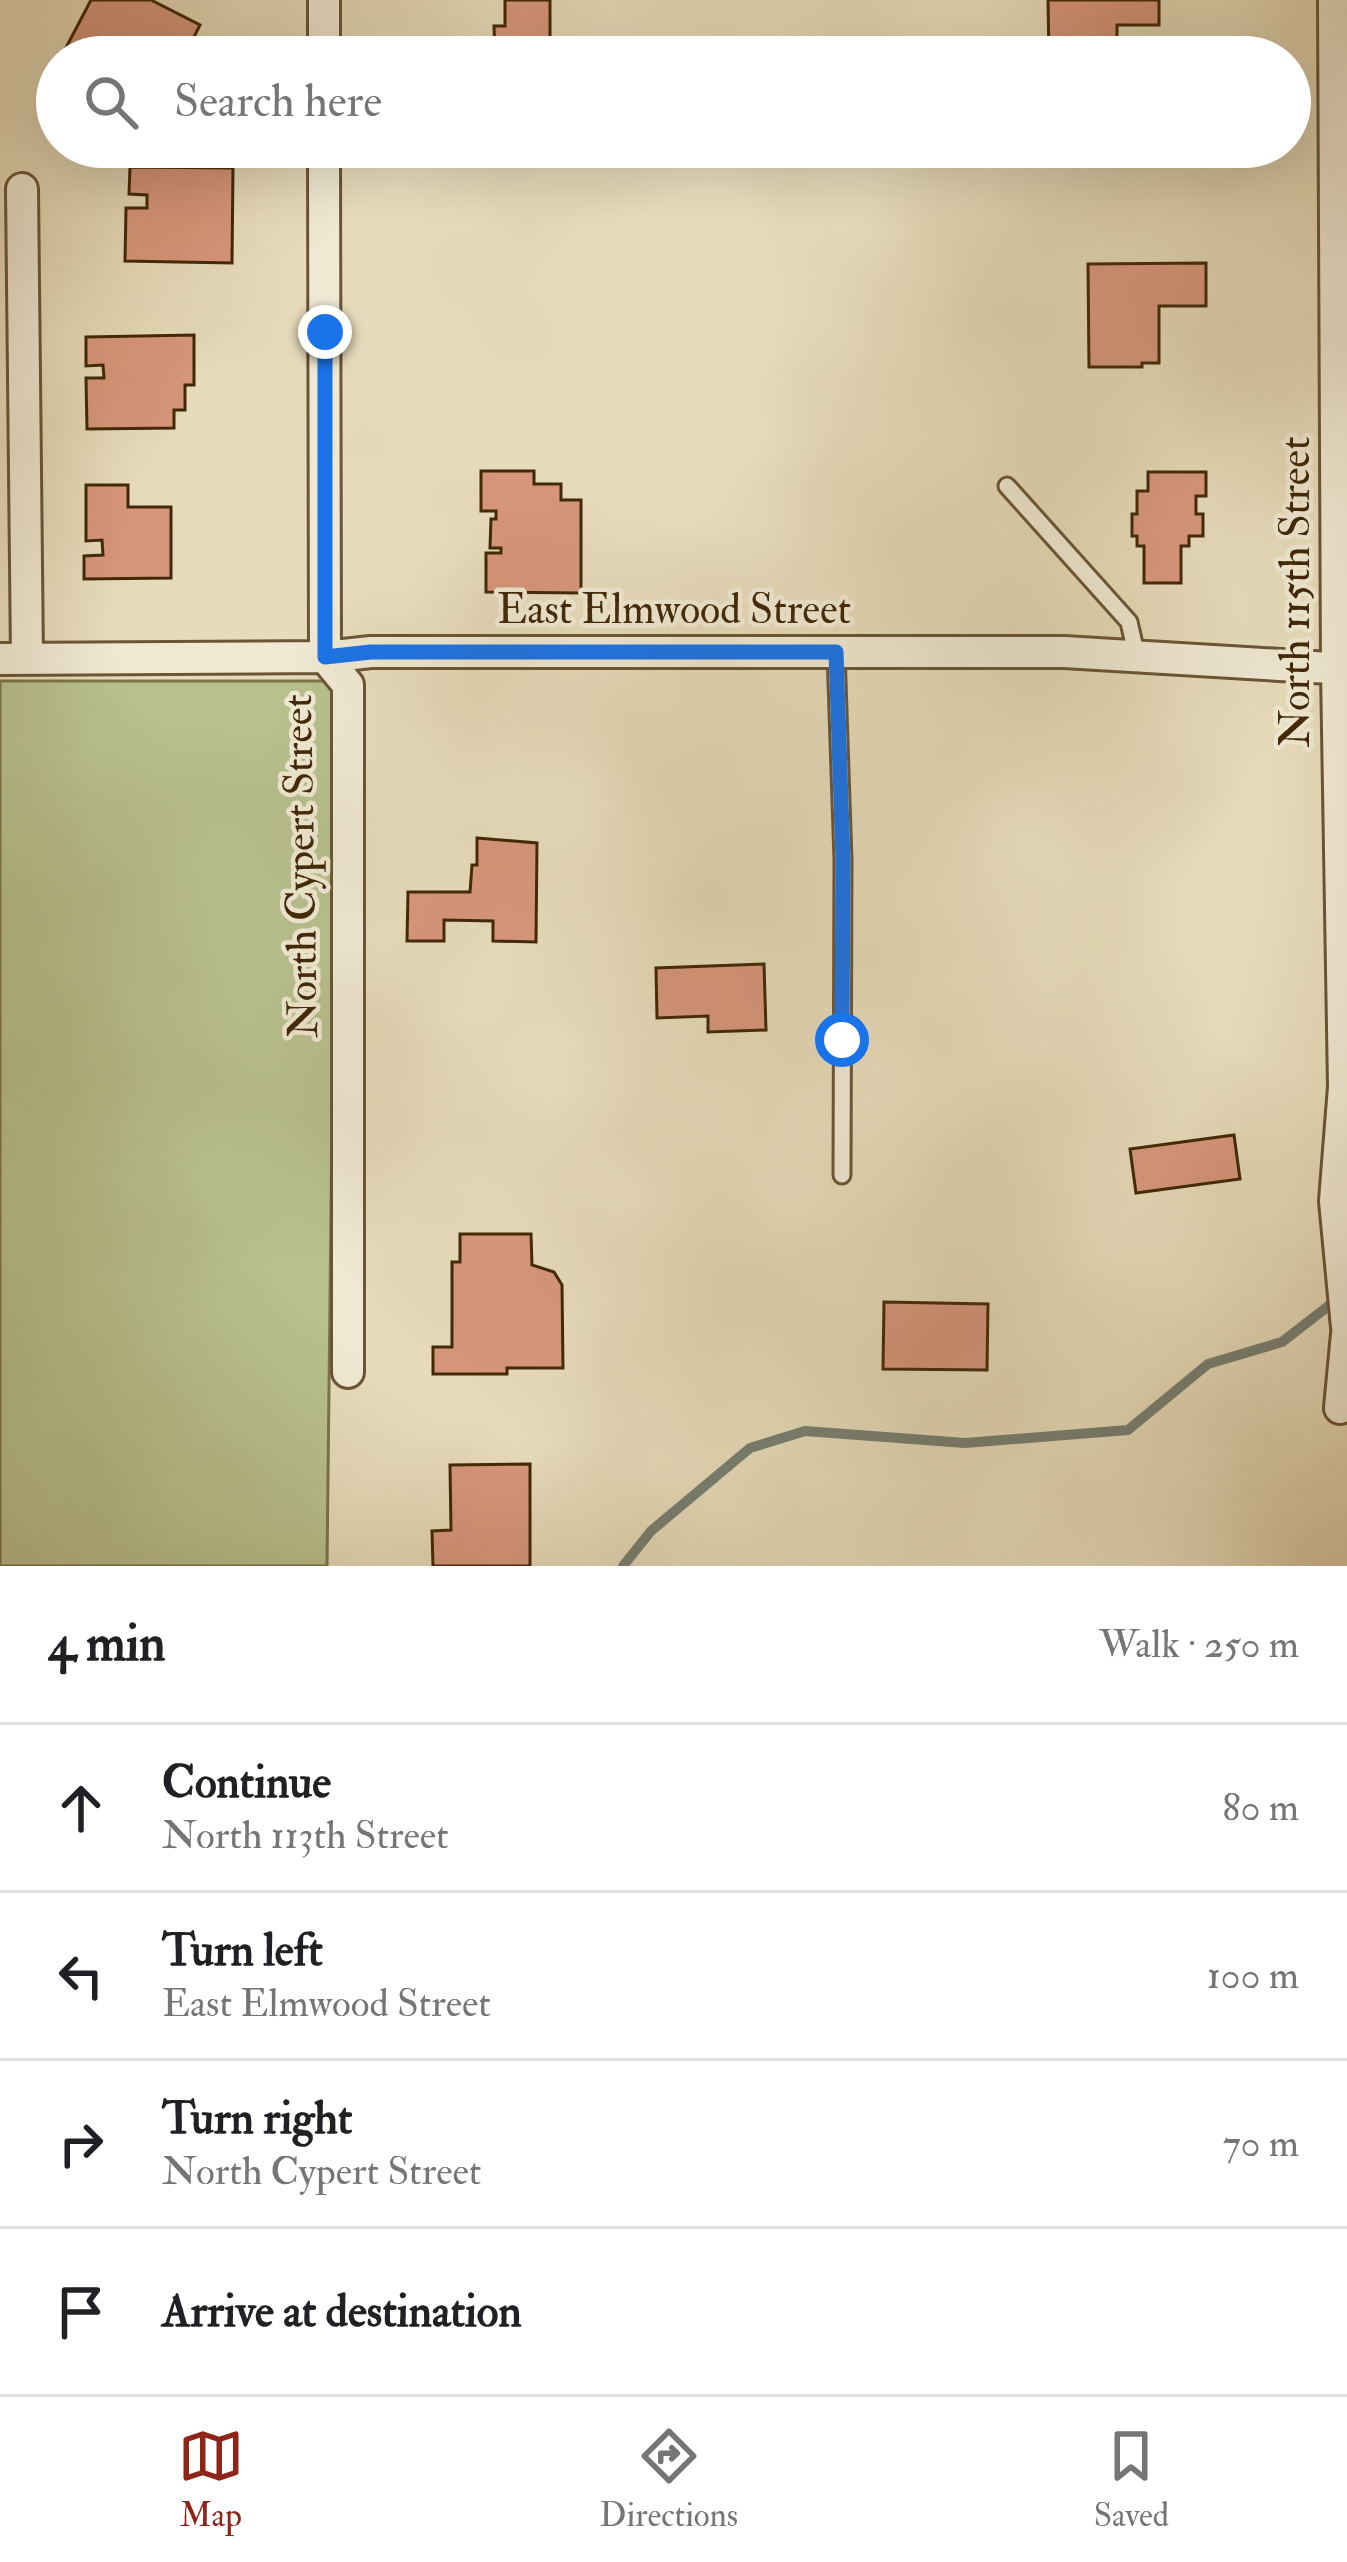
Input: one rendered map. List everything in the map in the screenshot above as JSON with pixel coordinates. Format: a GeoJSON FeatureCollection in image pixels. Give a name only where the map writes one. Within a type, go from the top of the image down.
{"type":"FeatureCollection","features":[{"type":"Feature","properties":{"kind":"street"},"geometry":{"type":"LineString","coordinates":[[324,0],[324,36]]}},
{"type":"Feature","properties":{"kind":"street","name":"North 115th Street"},"geometry":{"type":"LineString","coordinates":[[1334,0],[1344,1087],[1334,1201],[1347,1330],[1340,1408]]}},
{"type":"Feature","properties":{"kind":"street","name":"North Cypert Street"},"geometry":{"type":"LineString","coordinates":[[324,168],[325,657],[348,685],[348,1372]]}},
{"type":"Feature","properties":{"kind":"street"},"geometry":{"type":"LineString","coordinates":[[14,659],[22,190]]}},
{"type":"Feature","properties":{"kind":"street","name":"East Elmwood Street"},"geometry":{"type":"LineString","coordinates":[[14,659],[325,657],[371,652],[1064,652],[1342,669]]}},
{"type":"Feature","properties":{"kind":"lane"},"geometry":{"type":"LineString","coordinates":[[1006,486],[1130,622],[1137,657]]}},
{"type":"Feature","properties":{"kind":"lane"},"geometry":{"type":"LineString","coordinates":[[836,652],[843,860],[842,1174]]}},
{"type":"Feature","properties":{"kind":"green space"},"geometry":{"type":"Polygon","coordinates":[[[0,681],[337,681],[327,1566],[0,1566],[0,681]]]}},
{"type":"Feature","properties":{"kind":"building"},"geometry":{"type":"Polygon","coordinates":[[[91,0],[151,0],[200,25],[194,36],[72,36],[91,0]]]}},
{"type":"Feature","properties":{"kind":"building"},"geometry":{"type":"Polygon","coordinates":[[[505,0],[550,0],[550,36],[494,36],[494,26],[505,26],[505,0]]]}},
{"type":"Feature","properties":{"kind":"building"},"geometry":{"type":"Polygon","coordinates":[[[1048,0],[1159,0],[1159,25],[1117,25],[1117,36],[1049,36],[1048,0]]]}},
{"type":"Feature","properties":{"kind":"building"},"geometry":{"type":"Polygon","coordinates":[[[130,168],[233,168],[232,263],[125,261],[126,208],[147,208],[147,195],[129,194],[130,168]]]}},
{"type":"Feature","properties":{"kind":"building"},"geometry":{"type":"Polygon","coordinates":[[[1206,263],[1206,306],[1159,306],[1159,363],[1089,367],[1088,264],[1206,263]]]}},
{"type":"Feature","properties":{"kind":"building"},"geometry":{"type":"Polygon","coordinates":[[[194,335],[194,385],[185,385],[185,410],[174,410],[174,428],[87,429],[86,378],[104,378],[103,365],[86,366],[86,337],[194,335]]]}},
{"type":"Feature","properties":{"kind":"building"},"geometry":{"type":"Polygon","coordinates":[[[481,471],[534,471],[534,484],[561,484],[561,500],[581,500],[581,593],[486,592],[486,553],[501,553],[501,548],[490,548],[491,519],[496,519],[496,511],[481,511],[481,471]]]}},
{"type":"Feature","properties":{"kind":"building"},"geometry":{"type":"Polygon","coordinates":[[[1148,472],[1206,472],[1206,496],[1196,496],[1196,514],[1203,514],[1203,536],[1189,536],[1189,546],[1181,546],[1181,583],[1144,583],[1144,546],[1137,546],[1137,536],[1132,536],[1132,514],[1137,514],[1137,491],[1148,491],[1148,472]]]}},
{"type":"Feature","properties":{"kind":"building"},"geometry":{"type":"Polygon","coordinates":[[[86,485],[128,485],[128,507],[171,507],[171,578],[84,579],[84,556],[103,555],[102,540],[86,541],[86,485]]]}},
{"type":"Feature","properties":{"kind":"building"},"geometry":{"type":"Polygon","coordinates":[[[477,838],[537,843],[536,942],[493,941],[493,921],[444,920],[444,941],[407,941],[408,892],[470,892],[477,838]]]}},
{"type":"Feature","properties":{"kind":"building"},"geometry":{"type":"Polygon","coordinates":[[[764,964],[766,1030],[708,1032],[708,1016],[657,1018],[656,968],[764,964]]]}},
{"type":"Feature","properties":{"kind":"building"},"geometry":{"type":"Polygon","coordinates":[[[1234,1135],[1240,1179],[1136,1193],[1130,1149],[1234,1135]]]}},
{"type":"Feature","properties":{"kind":"building"},"geometry":{"type":"Polygon","coordinates":[[[460,1234],[531,1234],[532,1265],[554,1272],[562,1285],[563,1368],[433,1374],[433,1347],[452,1347],[452,1262],[460,1262],[460,1234]]]}},
{"type":"Feature","properties":{"kind":"building"},"geometry":{"type":"Polygon","coordinates":[[[884,1302],[988,1304],[987,1370],[883,1369],[884,1302]]]}},
{"type":"Feature","properties":{"kind":"building"},"geometry":{"type":"Polygon","coordinates":[[[530,1464],[530,1566],[433,1566],[432,1531],[451,1530],[450,1465],[530,1464]]]}},
{"type":"Feature","properties":{"kind":"waterway"},"geometry":{"type":"LineString","coordinates":[[623,1566],[651,1531],[750,1448],[805,1431],[965,1443],[1128,1430],[1208,1364],[1282,1342],[1340,1297]]}},
{"type":"Feature","properties":{"kind":"route"},"geometry":{"type":"LineString","coordinates":[[325,332],[325,657],[371,652],[836,652],[843,860],[842,1040]]}}]}
